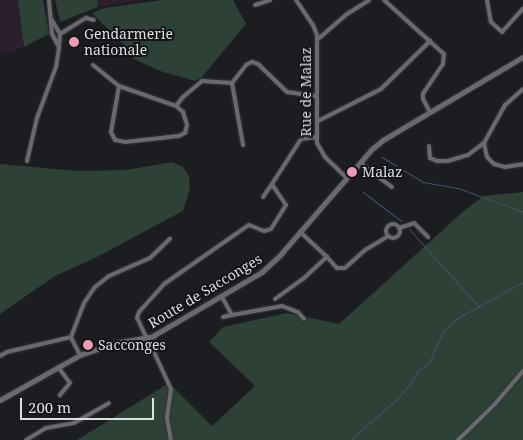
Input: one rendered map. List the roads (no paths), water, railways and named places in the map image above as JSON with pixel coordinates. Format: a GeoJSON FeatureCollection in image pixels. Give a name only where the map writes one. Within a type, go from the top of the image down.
{"type":"FeatureCollection","features":[{"type":"Feature","properties":{"kind":"street"},"geometry":{"type":"LineString","coordinates":[[49,0],[52,34],[59,47]]}},
{"type":"Feature","properties":{"kind":"street"},"geometry":{"type":"LineString","coordinates":[[255,5],[270,0]]}},
{"type":"Feature","properties":{"kind":"street","name":"Rue de Malaz"},"geometry":{"type":"LineString","coordinates":[[296,0],[313,25],[317,40],[317,137],[321,152],[347,178]]}},
{"type":"Feature","properties":{"kind":"street"},"geometry":{"type":"LineString","coordinates":[[317,40],[347,14],[369,0]]}},
{"type":"Feature","properties":{"kind":"street"},"geometry":{"type":"LineString","coordinates":[[384,0],[445,57],[444,64],[423,94],[423,99],[430,112]]}},
{"type":"Feature","properties":{"kind":"street"},"geometry":{"type":"LineString","coordinates":[[487,0],[491,22],[502,32],[523,9]]}},
{"type":"Feature","properties":{"kind":"street"},"geometry":{"type":"LineString","coordinates":[[60,34],[86,18],[94,20]]}},
{"type":"Feature","properties":{"kind":"street"},"geometry":{"type":"LineString","coordinates":[[27,161],[37,118],[56,67],[60,34],[52,20]]}},
{"type":"Feature","properties":{"kind":"street"},"geometry":{"type":"LineString","coordinates":[[318,122],[381,89],[430,41]]}},
{"type":"Feature","properties":{"kind":"street","name":"Route de Sacconges"},"geometry":{"type":"LineString","coordinates":[[0,400],[80,355],[115,343],[146,337],[262,272],[383,140],[523,57]]}},
{"type":"Feature","properties":{"kind":"street"},"geometry":{"type":"LineString","coordinates":[[243,145],[232,83],[246,65],[252,62],[258,64],[286,92],[318,96]]}},
{"type":"Feature","properties":{"kind":"street"},"geometry":{"type":"LineString","coordinates":[[93,65],[118,86],[176,106],[183,112],[187,125],[185,132],[179,136],[125,142],[115,140],[111,132],[118,86]]}},
{"type":"Feature","properties":{"kind":"street"},"geometry":{"type":"LineString","coordinates":[[176,106],[202,80],[232,83]]}},
{"type":"Feature","properties":{"kind":"street"},"geometry":{"type":"LineString","coordinates":[[429,146],[430,158],[438,161],[448,161],[468,155],[484,143],[502,109],[523,89]]}},
{"type":"Feature","properties":{"kind":"street"},"geometry":{"type":"LineString","coordinates":[[263,197],[301,139],[317,137]]}},
{"type":"Feature","properties":{"kind":"street"},"geometry":{"type":"LineString","coordinates":[[484,143],[487,157],[494,164],[502,168],[523,164]]}},
{"type":"Feature","properties":{"kind":"street"},"geometry":{"type":"LineString","coordinates":[[360,163],[392,187]]}},
{"type":"Feature","properties":{"kind":"street"},"geometry":{"type":"LineString","coordinates":[[171,440],[168,418],[171,389],[138,318],[139,312],[164,284],[249,225],[264,231],[271,230],[286,205],[272,184]]}},
{"type":"Feature","properties":{"kind":"street"},"geometry":{"type":"LineString","coordinates":[[388,236],[388,227],[394,225],[399,228],[414,223],[428,237]]}},
{"type":"Feature","properties":{"kind":"street"},"geometry":{"type":"LineString","coordinates":[[300,232],[337,268],[345,268],[365,250],[388,236],[397,237],[399,228]]}},
{"type":"Feature","properties":{"kind":"street"},"geometry":{"type":"LineString","coordinates":[[80,355],[72,337],[84,303],[94,288],[109,276],[150,258],[170,239]]}},
{"type":"Feature","properties":{"kind":"street"},"geometry":{"type":"LineString","coordinates":[[275,299],[303,279],[326,257]]}},
{"type":"Feature","properties":{"kind":"street"},"geometry":{"type":"LineString","coordinates":[[222,296],[232,315]]}},
{"type":"Feature","properties":{"kind":"street"},"geometry":{"type":"LineString","coordinates":[[222,317],[282,306],[298,312],[304,319]]}},
{"type":"Feature","properties":{"kind":"street"},"geometry":{"type":"LineString","coordinates":[[0,356],[7,352],[72,337]]}},
{"type":"Feature","properties":{"kind":"street"},"geometry":{"type":"LineString","coordinates":[[58,367],[70,383],[60,395]]}},
{"type":"Feature","properties":{"kind":"street"},"geometry":{"type":"LineString","coordinates":[[458,440],[494,405],[523,371]]}},
{"type":"Feature","properties":{"kind":"street"},"geometry":{"type":"LineString","coordinates":[[26,440],[46,428],[74,423],[109,404]]}},
{"type":"Feature","properties":{"kind":"waterway"},"geometry":{"type":"LineString","coordinates":[[382,157],[423,182],[458,188],[523,212]]}},
{"type":"Feature","properties":{"kind":"waterway"},"geometry":{"type":"LineString","coordinates":[[363,192],[401,221]]}},
{"type":"Feature","properties":{"kind":"waterway"},"geometry":{"type":"LineString","coordinates":[[409,229],[479,307]]}},
{"type":"Feature","properties":{"kind":"waterway"},"geometry":{"type":"LineString","coordinates":[[350,440],[396,400],[417,372],[430,361],[443,332],[454,320],[523,282]]}},
{"type":"Feature","properties":{"kind":"place","name":"Gendarmerie nationale"},"geometry":{"type":"Point","coordinates":[74,42]}},
{"type":"Feature","properties":{"kind":"place","name":"Malaz"},"geometry":{"type":"Point","coordinates":[352,172]}},
{"type":"Feature","properties":{"kind":"place","name":"Sacconges"},"geometry":{"type":"Point","coordinates":[88,345]}}]}
